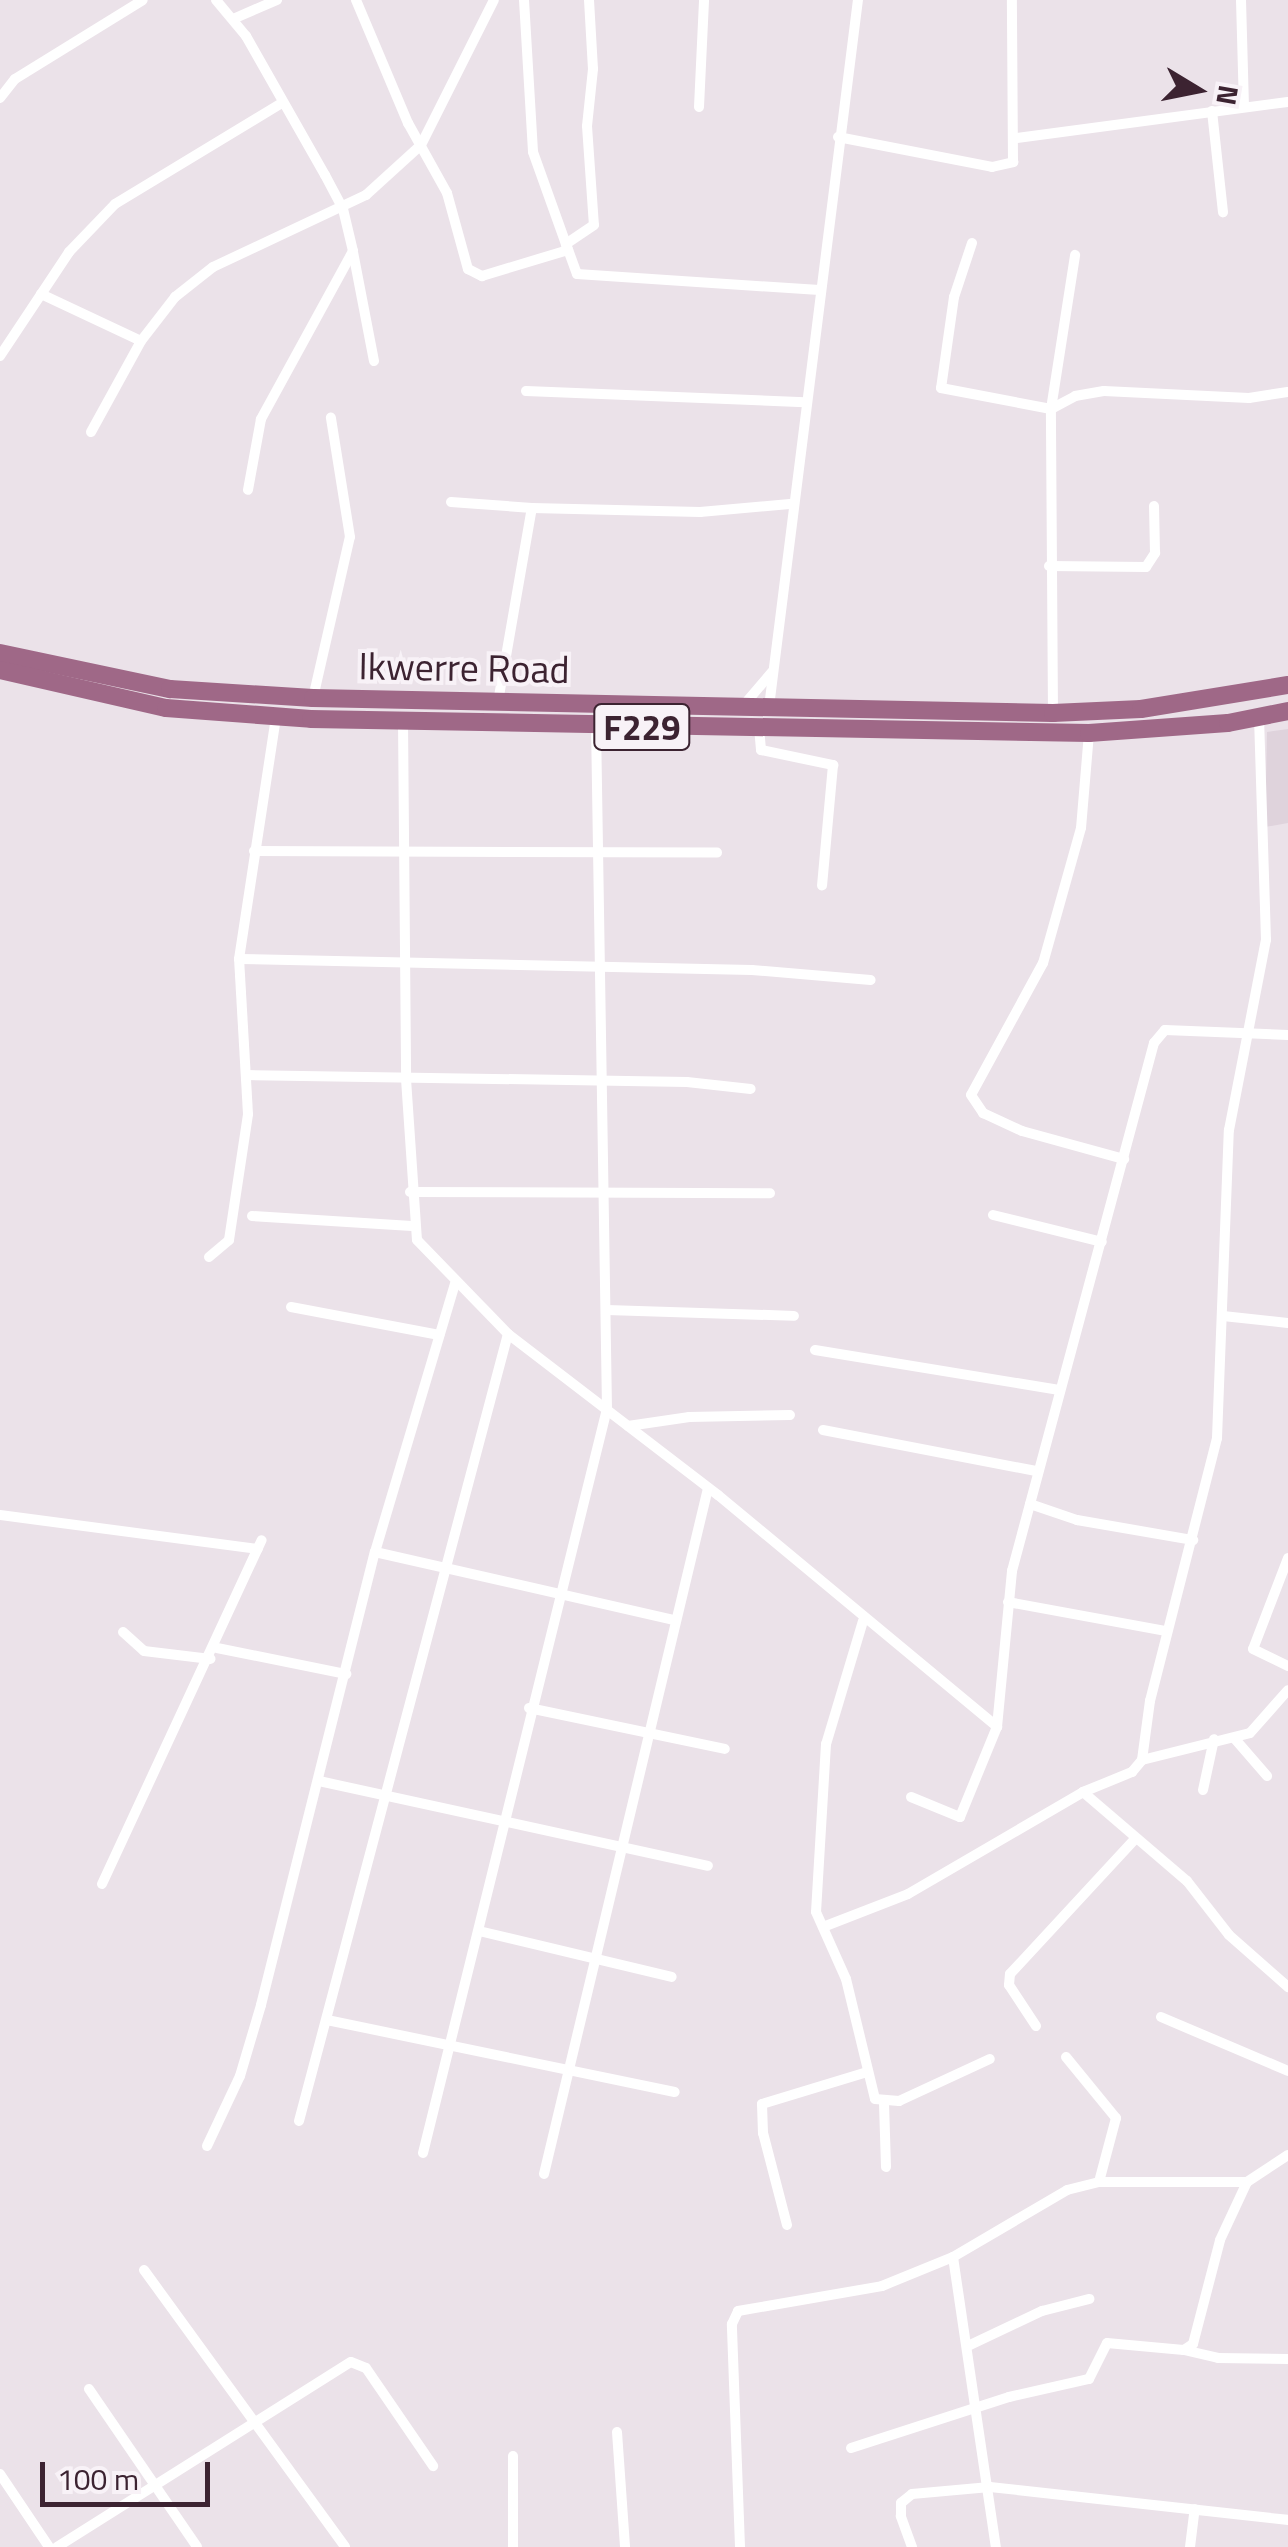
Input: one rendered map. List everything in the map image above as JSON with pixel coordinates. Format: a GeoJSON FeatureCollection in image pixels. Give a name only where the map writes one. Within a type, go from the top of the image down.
{"type":"FeatureCollection","features":[{"type":"Feature","properties":{"kind":"main road","name":"Ikwerre Road"},"geometry":{"type":"LineString","coordinates":[[0,653],[170,688],[313,698],[1053,713],[1141,709],[1288,685]]}},
{"type":"Feature","properties":{"kind":"main road","name":"F229"},"geometry":{"type":"LineString","coordinates":[[0,670],[125,702],[276,718],[1089,733],[1259,718],[1288,711]]}},
{"type":"Feature","properties":{"kind":"main road"},"geometry":{"type":"LineString","coordinates":[[596,726],[620,718],[743,720],[769,707]]}},
{"type":"Feature","properties":{"kind":"street"},"geometry":{"type":"LineString","coordinates":[[0,98],[15,79],[142,0]]}},
{"type":"Feature","properties":{"kind":"street"},"geometry":{"type":"LineString","coordinates":[[216,0],[233,18],[343,208],[374,361]]}},
{"type":"Feature","properties":{"kind":"street"},"geometry":{"type":"LineString","coordinates":[[233,18],[277,0]]}},
{"type":"Feature","properties":{"kind":"street"},"geometry":{"type":"LineString","coordinates":[[356,0],[420,145],[447,193],[464,264],[474,274],[567,247],[594,225],[587,126],[593,69],[590,0]]}},
{"type":"Feature","properties":{"kind":"street"},"geometry":{"type":"LineString","coordinates":[[91,432],[141,341],[175,297],[213,267],[343,208],[420,145],[494,0]]}},
{"type":"Feature","properties":{"kind":"street"},"geometry":{"type":"LineString","coordinates":[[524,0],[533,152],[581,277],[819,290]]}},
{"type":"Feature","properties":{"kind":"street"},"geometry":{"type":"LineString","coordinates":[[699,107],[704,0]]}},
{"type":"Feature","properties":{"kind":"street"},"geometry":{"type":"LineString","coordinates":[[769,707],[790,504],[858,0]]}},
{"type":"Feature","properties":{"kind":"street"},"geometry":{"type":"LineString","coordinates":[[838,137],[992,166],[1013,162],[1017,138],[1012,0]]}},
{"type":"Feature","properties":{"kind":"street"},"geometry":{"type":"LineString","coordinates":[[1240,0],[1244,107]]}},
{"type":"Feature","properties":{"kind":"street"},"geometry":{"type":"LineString","coordinates":[[1017,138],[1288,102]]}},
{"type":"Feature","properties":{"kind":"street"},"geometry":{"type":"LineString","coordinates":[[0,356],[41,294],[115,204],[282,104]]}},
{"type":"Feature","properties":{"kind":"street"},"geometry":{"type":"LineString","coordinates":[[1212,111],[1222,212]]}},
{"type":"Feature","properties":{"kind":"street"},"geometry":{"type":"LineString","coordinates":[[972,243],[954,297],[941,388],[1052,409],[1075,396],[1104,391],[1250,398],[1288,392]]}},
{"type":"Feature","properties":{"kind":"street"},"geometry":{"type":"LineString","coordinates":[[248,490],[261,419],[352,251]]}},
{"type":"Feature","properties":{"kind":"street"},"geometry":{"type":"LineString","coordinates":[[1053,713],[1049,566],[1052,409],[1075,255]]}},
{"type":"Feature","properties":{"kind":"street"},"geometry":{"type":"LineString","coordinates":[[41,294],[141,341]]}},
{"type":"Feature","properties":{"kind":"street"},"geometry":{"type":"LineString","coordinates":[[526,391],[805,402]]}},
{"type":"Feature","properties":{"kind":"street"},"geometry":{"type":"LineString","coordinates":[[313,698],[350,536],[331,418]]}},
{"type":"Feature","properties":{"kind":"street"},"geometry":{"type":"LineString","coordinates":[[451,502],[700,512],[790,504]]}},
{"type":"Feature","properties":{"kind":"street"},"geometry":{"type":"LineString","coordinates":[[1049,566],[1146,568],[1155,553],[1154,506]]}},
{"type":"Feature","properties":{"kind":"street"},"geometry":{"type":"LineString","coordinates":[[498,702],[532,508]]}},
{"type":"Feature","properties":{"kind":"street"},"geometry":{"type":"LineString","coordinates":[[743,706],[773,671]]}},
{"type":"Feature","properties":{"kind":"street"},"geometry":{"type":"LineString","coordinates":[[209,1257],[229,1240],[248,1114],[239,960],[276,718]]}},
{"type":"Feature","properties":{"kind":"street"},"geometry":{"type":"LineString","coordinates":[[822,1928],[908,1894],[1083,1792],[1132,1772],[1142,1760],[1166,1631],[1193,1540],[1216,1438],[1229,1130],[1244,1037],[1257,1012],[1266,940],[1259,718]]}},
{"type":"Feature","properties":{"kind":"street"},"geometry":{"type":"LineString","coordinates":[[402,720],[400,849],[412,1226],[455,1284],[508,1334],[708,1488],[997,1728]]}},
{"type":"Feature","properties":{"kind":"street"},"geometry":{"type":"LineString","coordinates":[[424,2153],[558,1589],[607,1409],[596,726]]}},
{"type":"Feature","properties":{"kind":"street"},"geometry":{"type":"LineString","coordinates":[[759,727],[760,750],[834,764],[822,885]]}},
{"type":"Feature","properties":{"kind":"street"},"geometry":{"type":"LineString","coordinates":[[1089,733],[1081,828],[1043,963],[971,1095],[983,1113],[1022,1131],[1124,1158]]}},
{"type":"Feature","properties":{"kind":"street"},"geometry":{"type":"LineString","coordinates":[[254,851],[598,848],[717,853]]}},
{"type":"Feature","properties":{"kind":"street"},"geometry":{"type":"LineString","coordinates":[[239,960],[752,970],[871,980]]}},
{"type":"Feature","properties":{"kind":"street"},"geometry":{"type":"LineString","coordinates":[[912,1796],[960,1817],[997,1728],[1008,1602],[1036,1471],[1154,1043],[1166,1030],[1244,1037],[1288,1035]]}},
{"type":"Feature","properties":{"kind":"street"},"geometry":{"type":"LineString","coordinates":[[246,1076],[751,1089]]}},
{"type":"Feature","properties":{"kind":"street"},"geometry":{"type":"LineString","coordinates":[[410,1192],[604,1196],[770,1193]]}},
{"type":"Feature","properties":{"kind":"street"},"geometry":{"type":"LineString","coordinates":[[994,1215],[1102,1242]]}},
{"type":"Feature","properties":{"kind":"street"},"geometry":{"type":"LineString","coordinates":[[252,1216],[412,1226]]}},
{"type":"Feature","properties":{"kind":"street"},"geometry":{"type":"LineString","coordinates":[[207,2146],[240,2076],[375,1552],[455,1284]]}},
{"type":"Feature","properties":{"kind":"street"},"geometry":{"type":"LineString","coordinates":[[291,1307],[440,1335]]}},
{"type":"Feature","properties":{"kind":"street"},"geometry":{"type":"LineString","coordinates":[[607,1310],[794,1316]]}},
{"type":"Feature","properties":{"kind":"street"},"geometry":{"type":"LineString","coordinates":[[1223,1316],[1288,1323]]}},
{"type":"Feature","properties":{"kind":"street"},"geometry":{"type":"LineString","coordinates":[[299,2121],[508,1334]]}},
{"type":"Feature","properties":{"kind":"street"},"geometry":{"type":"LineString","coordinates":[[816,1350],[1058,1390]]}},
{"type":"Feature","properties":{"kind":"street"},"geometry":{"type":"LineString","coordinates":[[628,1426],[689,1417],[790,1415]]}},
{"type":"Feature","properties":{"kind":"street"},"geometry":{"type":"LineString","coordinates":[[823,1430],[1036,1471]]}},
{"type":"Feature","properties":{"kind":"street"},"geometry":{"type":"LineString","coordinates":[[544,2174],[646,1731],[708,1488]]}},
{"type":"Feature","properties":{"kind":"street"},"geometry":{"type":"LineString","coordinates":[[1030,1504],[1078,1520],[1193,1540]]}},
{"type":"Feature","properties":{"kind":"street"},"geometry":{"type":"LineString","coordinates":[[0,1516],[260,1544],[214,1654],[102,1884]]}},
{"type":"Feature","properties":{"kind":"street"},"geometry":{"type":"LineString","coordinates":[[375,1552],[558,1589],[674,1620]]}},
{"type":"Feature","properties":{"kind":"street"},"geometry":{"type":"LineString","coordinates":[[1288,1558],[1253,1649],[1288,1666]]}},
{"type":"Feature","properties":{"kind":"street"},"geometry":{"type":"LineString","coordinates":[[1008,1602],[1166,1631]]}},
{"type":"Feature","properties":{"kind":"street"},"geometry":{"type":"LineString","coordinates":[[864,1620],[826,1744],[814,1878],[822,1928],[846,1978],[875,2098],[884,2104]]}},
{"type":"Feature","properties":{"kind":"street"},"geometry":{"type":"LineString","coordinates":[[123,1632],[144,1651],[214,1654],[346,1674]]}},
{"type":"Feature","properties":{"kind":"street"},"geometry":{"type":"LineString","coordinates":[[1142,1760],[1214,1739],[1236,1739],[1250,1734],[1288,1690]]}},
{"type":"Feature","properties":{"kind":"street"},"geometry":{"type":"LineString","coordinates":[[529,1708],[725,1749]]}},
{"type":"Feature","properties":{"kind":"street"},"geometry":{"type":"LineString","coordinates":[[1203,1790],[1214,1739]]}},
{"type":"Feature","properties":{"kind":"street"},"geometry":{"type":"LineString","coordinates":[[1236,1739],[1267,1776]]}},
{"type":"Feature","properties":{"kind":"street"},"geometry":{"type":"LineString","coordinates":[[319,1781],[708,1866]]}},
{"type":"Feature","properties":{"kind":"street"},"geometry":{"type":"LineString","coordinates":[[1083,1792],[1136,1838],[1288,1986]]}},
{"type":"Feature","properties":{"kind":"street"},"geometry":{"type":"LineString","coordinates":[[1036,2026],[1010,1985],[1010,1974],[1136,1838]]}},
{"type":"Feature","properties":{"kind":"street"},"geometry":{"type":"LineString","coordinates":[[479,1931],[672,1977]]}},
{"type":"Feature","properties":{"kind":"street"},"geometry":{"type":"LineString","coordinates":[[1161,2018],[1288,2071]]}},
{"type":"Feature","properties":{"kind":"street"},"geometry":{"type":"LineString","coordinates":[[327,2020],[675,2092]]}},
{"type":"Feature","properties":{"kind":"street"},"geometry":{"type":"LineString","coordinates":[[1066,2057],[1116,2118],[1099,2182]]}},
{"type":"Feature","properties":{"kind":"street"},"geometry":{"type":"LineString","coordinates":[[884,2104],[935,2088],[990,2058]]}},
{"type":"Feature","properties":{"kind":"street"},"geometry":{"type":"LineString","coordinates":[[787,2225],[762,2134],[762,2104],[867,2072]]}},
{"type":"Feature","properties":{"kind":"street"},"geometry":{"type":"LineString","coordinates":[[884,2104],[886,2167]]}},
{"type":"Feature","properties":{"kind":"street"},"geometry":{"type":"LineString","coordinates":[[1184,2350],[1199,2332],[1220,2240],[1248,2182],[1288,2155]]}},
{"type":"Feature","properties":{"kind":"street"},"geometry":{"type":"LineString","coordinates":[[740,2547],[735,2314],[882,2286],[954,2257],[1032,2206],[1099,2182],[1248,2182]]}},
{"type":"Feature","properties":{"kind":"street"},"geometry":{"type":"LineString","coordinates":[[954,2257],[980,2406],[996,2547]]}},
{"type":"Feature","properties":{"kind":"street"},"geometry":{"type":"LineString","coordinates":[[144,2270],[250,2423],[269,2438],[344,2547]]}},
{"type":"Feature","properties":{"kind":"street"},"geometry":{"type":"LineString","coordinates":[[970,2345],[1042,2311],[1089,2299]]}},
{"type":"Feature","properties":{"kind":"street"},"geometry":{"type":"LineString","coordinates":[[851,2448],[980,2406],[1089,2379],[1108,2342],[1184,2350],[1218,2358],[1288,2358]]}},
{"type":"Feature","properties":{"kind":"street"},"geometry":{"type":"LineString","coordinates":[[58,2547],[336,2369],[360,2363],[433,2466]]}},
{"type":"Feature","properties":{"kind":"street"},"geometry":{"type":"LineString","coordinates":[[88,2389],[197,2547]]}},
{"type":"Feature","properties":{"kind":"street"},"geometry":{"type":"LineString","coordinates":[[617,2432],[625,2547]]}},
{"type":"Feature","properties":{"kind":"street"},"geometry":{"type":"LineString","coordinates":[[513,2456],[514,2547]]}},
{"type":"Feature","properties":{"kind":"street"},"geometry":{"type":"LineString","coordinates":[[0,2474],[49,2547]]}},
{"type":"Feature","properties":{"kind":"street"},"geometry":{"type":"LineString","coordinates":[[912,2547],[900,2516],[902,2503],[912,2494],[990,2487],[1288,2520]]}},
{"type":"Feature","properties":{"kind":"street"},"geometry":{"type":"LineString","coordinates":[[1190,2547],[1195,2508]]}},
{"type":"Feature","properties":{"kind":"shaded area"},"geometry":{"type":"Polygon","coordinates":[[[1288,729],[1288,823],[1265,827],[1267,732],[1288,729]]]}}]}
